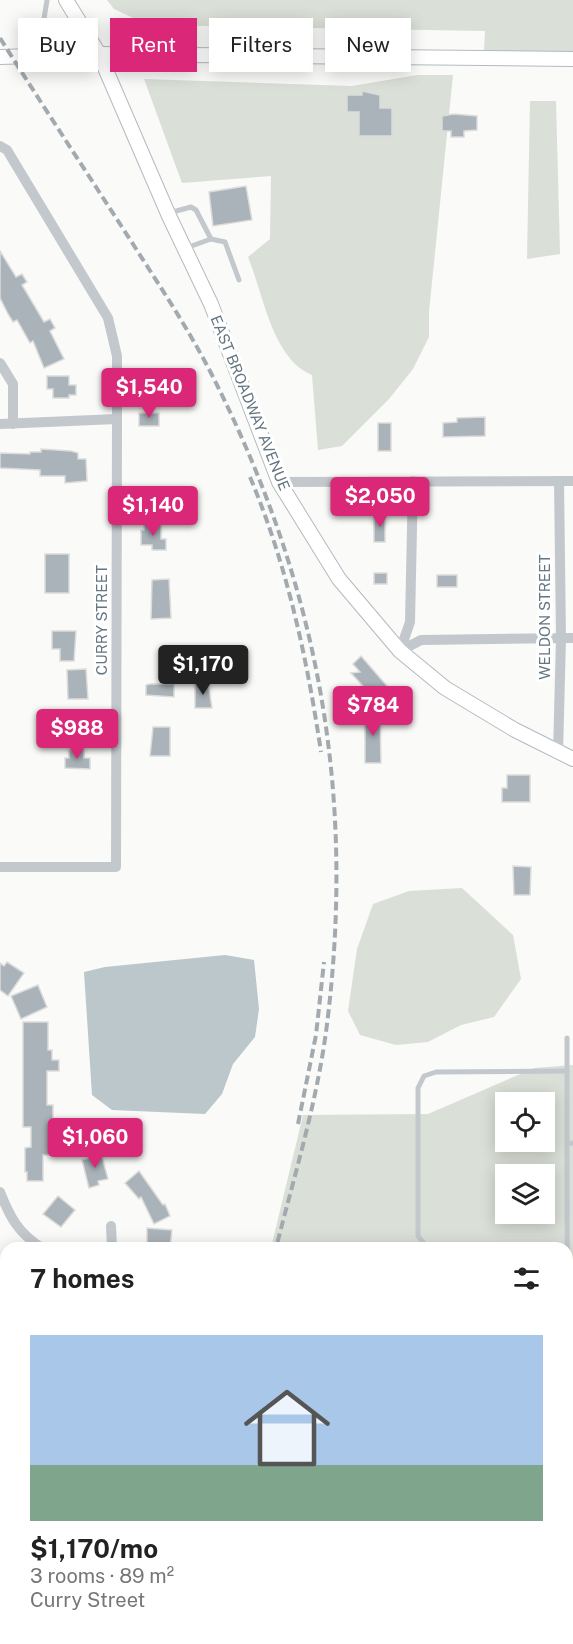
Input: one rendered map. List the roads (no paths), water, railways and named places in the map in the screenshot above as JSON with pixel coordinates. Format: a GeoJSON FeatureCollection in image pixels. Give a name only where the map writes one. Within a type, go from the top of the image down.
{"type":"FeatureCollection","features":[{"type":"Feature","properties":{"kind":"main road","name":"EAST BROADWAY AVENUE"},"geometry":{"type":"LineString","coordinates":[[66,0],[99,54],[210,304],[279,482],[339,579],[400,651],[445,688],[558,753],[573,759]]}},
{"type":"Feature","properties":{"kind":"main road"},"geometry":{"type":"LineString","coordinates":[[99,54],[573,59]]}},
{"type":"Feature","properties":{"kind":"main road"},"geometry":{"type":"LineString","coordinates":[[0,57],[18,56]]}},
{"type":"Feature","properties":{"kind":"street","name":"CURRY STREET"},"geometry":{"type":"LineString","coordinates":[[0,146],[7,150],[108,318],[117,356],[116,867],[0,867]]}},
{"type":"Feature","properties":{"kind":"street"},"geometry":{"type":"LineString","coordinates":[[0,363],[13,384],[13,424]]}},
{"type":"Feature","properties":{"kind":"street"},"geometry":{"type":"LineString","coordinates":[[0,424],[117,419]]}},
{"type":"Feature","properties":{"kind":"street"},"geometry":{"type":"LineString","coordinates":[[400,651],[410,622],[412,481]]}},
{"type":"Feature","properties":{"kind":"street","name":"WELDON STREET"},"geometry":{"type":"LineString","coordinates":[[558,753],[561,639],[559,481]]}},
{"type":"Feature","properties":{"kind":"street"},"geometry":{"type":"LineString","coordinates":[[279,482],[573,481]]}},
{"type":"Feature","properties":{"kind":"street"},"geometry":{"type":"LineString","coordinates":[[400,651],[421,640],[573,639]]}},
{"type":"Feature","properties":{"kind":"street"},"geometry":{"type":"LineString","coordinates":[[0,1192],[11,1220],[24,1237],[32,1242]]}},
{"type":"Feature","properties":{"kind":"street"},"geometry":{"type":"LineString","coordinates":[[111,1226],[112,1242]]}},
{"type":"Feature","properties":{"kind":"lane"},"geometry":{"type":"LineString","coordinates":[[44,18],[46,0]]}},
{"type":"Feature","properties":{"kind":"lane"},"geometry":{"type":"LineString","coordinates":[[168,213],[191,207],[196,210],[211,239]]}},
{"type":"Feature","properties":{"kind":"lane"},"geometry":{"type":"LineString","coordinates":[[184,249],[211,239],[225,242],[239,280]]}},
{"type":"Feature","properties":{"kind":"lane"},"geometry":{"type":"LineString","coordinates":[[567,1038],[570,1144],[567,1242]]}},
{"type":"Feature","properties":{"kind":"lane"},"geometry":{"type":"LineString","coordinates":[[423,1242],[418,1236],[418,1088],[424,1076],[436,1072],[567,1071]]}},
{"type":"Feature","properties":{"kind":"railway"},"geometry":{"type":"LineString","coordinates":[[0,38],[163,290],[212,375],[249,454],[279,533],[303,613],[321,694],[332,776],[336,859],[334,945],[322,1059],[304,1141],[278,1242]]}},
{"type":"Feature","properties":{"kind":"railway"},"geometry":{"type":"LineString","coordinates":[[250,477],[275,544],[294,612],[321,752]]}},
{"type":"Feature","properties":{"kind":"railway"},"geometry":{"type":"LineString","coordinates":[[298,1124],[316,1035],[324,962]]}}]}
